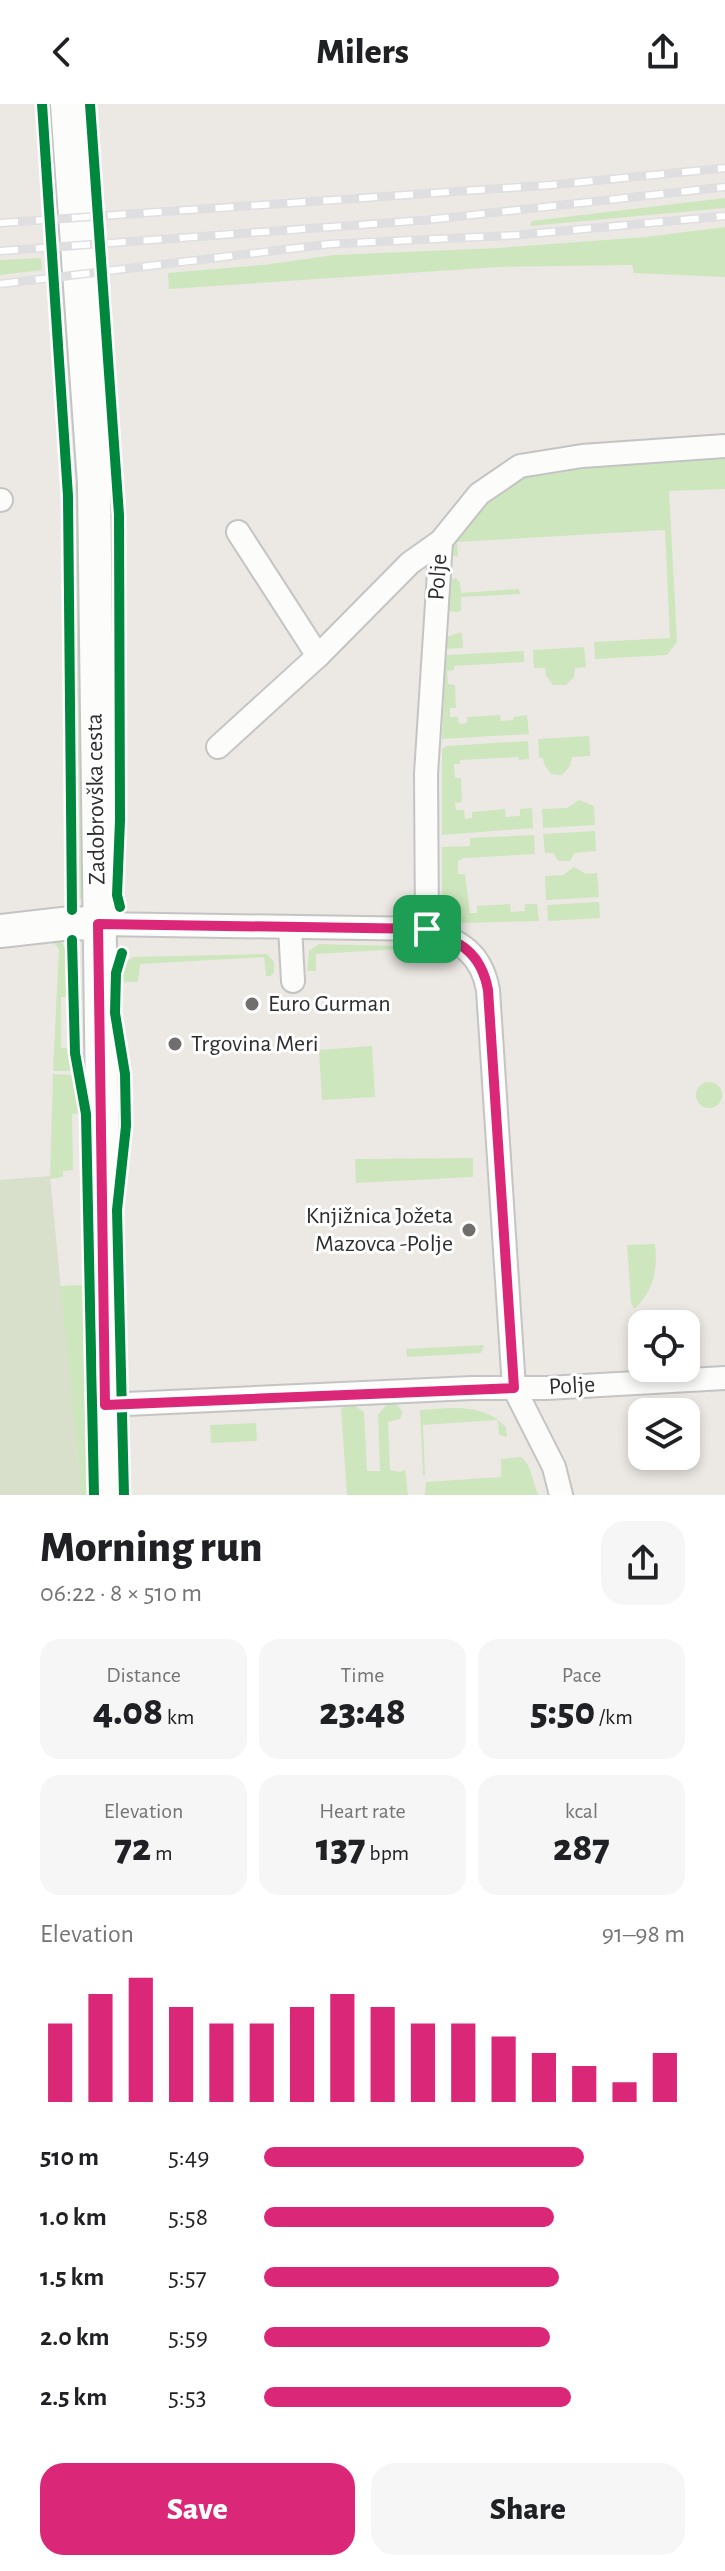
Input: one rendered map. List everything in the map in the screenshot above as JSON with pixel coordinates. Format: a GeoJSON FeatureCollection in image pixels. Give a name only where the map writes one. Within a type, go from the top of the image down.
{"type":"FeatureCollection","features":[{"type":"Feature","properties":{"kind":"main road","name":"Zadobrovška cesta"},"geometry":{"type":"LineString","coordinates":[[67,104],[94,483],[107,1495]]}},
{"type":"Feature","properties":{"kind":"main road"},"geometry":{"type":"LineString","coordinates":[[0,931],[71,923],[98,924]]}},
{"type":"Feature","properties":{"kind":"street","name":"Polje"},"geometry":{"type":"LineString","coordinates":[[427,929],[426,774],[441,541],[479,494],[520,466],[582,456],[725,446]]}},
{"type":"Feature","properties":{"kind":"street"},"geometry":{"type":"LineString","coordinates":[[238,532],[318,656]]}},
{"type":"Feature","properties":{"kind":"street"},"geometry":{"type":"LineString","coordinates":[[218,747],[318,656],[410,563],[441,541]]}},
{"type":"Feature","properties":{"kind":"street","name":"Polje"},"geometry":{"type":"LineString","coordinates":[[98,924],[427,929],[457,941],[468,950],[486,980],[514,1388],[554,1467],[561,1495]]}},
{"type":"Feature","properties":{"kind":"street"},"geometry":{"type":"LineString","coordinates":[[290,927],[293,981]]}},
{"type":"Feature","properties":{"kind":"street","name":"Polje"},"geometry":{"type":"LineString","coordinates":[[514,1388],[725,1378]]}},
{"type":"Feature","properties":{"kind":"street"},"geometry":{"type":"LineString","coordinates":[[105,1405],[514,1388]]}},
{"type":"Feature","properties":{"kind":"green space"},"geometry":{"type":"Polygon","coordinates":[[[725,198],[725,208],[530,226],[532,221],[725,198]]]}},
{"type":"Feature","properties":{"kind":"green space"},"geometry":{"type":"Polygon","coordinates":[[[725,227],[725,277],[634,273],[632,265],[499,267],[169,289],[168,273],[335,255],[499,248],[646,237],[725,227]]]}},
{"type":"Feature","properties":{"kind":"green space"},"geometry":{"type":"Polygon","coordinates":[[[41,258],[42,270],[0,275],[0,260],[41,258]]]}},
{"type":"Feature","properties":{"kind":"green space"},"geometry":{"type":"Polygon","coordinates":[[[725,455],[725,489],[669,491],[677,642],[667,655],[595,659],[594,642],[670,638],[665,530],[457,542],[458,557],[449,553],[450,542],[470,513],[524,474],[554,468],[725,455]]]}},
{"type":"Feature","properties":{"kind":"green space"},"geometry":{"type":"Polygon","coordinates":[[[112,478],[113,898],[106,489],[112,478]]]}},
{"type":"Feature","properties":{"kind":"green space"},"geometry":{"type":"Polygon","coordinates":[[[75,484],[82,488],[84,892],[79,902],[75,484]]]}},
{"type":"Feature","properties":{"kind":"green space"},"geometry":{"type":"Polygon","coordinates":[[[456,578],[461,593],[519,589],[520,594],[461,597],[461,610],[445,611],[447,580],[456,578]]]}},
{"type":"Feature","properties":{"kind":"green space"},"geometry":{"type":"Polygon","coordinates":[[[460,632],[463,648],[440,649],[445,638],[460,632]]]}},
{"type":"Feature","properties":{"kind":"green space"},"geometry":{"type":"Polygon","coordinates":[[[584,647],[586,667],[575,668],[574,677],[566,685],[553,685],[546,676],[545,668],[534,668],[533,650],[584,647]]]}},
{"type":"Feature","properties":{"kind":"green space"},"geometry":{"type":"Polygon","coordinates":[[[524,651],[524,662],[454,666],[454,670],[447,671],[448,684],[455,685],[456,708],[450,708],[450,717],[458,717],[459,724],[467,723],[467,717],[500,715],[501,721],[527,715],[529,734],[442,739],[446,655],[524,651]]]}},
{"type":"Feature","properties":{"kind":"green space"},"geometry":{"type":"Polygon","coordinates":[[[589,736],[590,756],[572,757],[570,766],[562,775],[551,774],[543,758],[539,758],[538,739],[589,736]]]}},
{"type":"Feature","properties":{"kind":"green space"},"geometry":{"type":"Polygon","coordinates":[[[528,741],[529,759],[460,760],[460,764],[454,764],[455,778],[461,778],[462,802],[455,803],[456,810],[464,810],[465,819],[472,818],[472,812],[505,809],[506,817],[520,816],[520,809],[532,808],[533,828],[442,835],[442,749],[447,746],[528,741]]]}},
{"type":"Feature","properties":{"kind":"green space"},"geometry":{"type":"Polygon","coordinates":[[[579,800],[594,806],[595,825],[543,828],[542,809],[567,808],[579,800]]]}},
{"type":"Feature","properties":{"kind":"green space"},"geometry":{"type":"Polygon","coordinates":[[[595,831],[596,851],[575,853],[570,861],[559,861],[553,853],[545,853],[543,834],[595,831]]]}},
{"type":"Feature","properties":{"kind":"green space"},"geometry":{"type":"Polygon","coordinates":[[[534,835],[535,854],[464,858],[458,861],[458,874],[465,874],[470,913],[477,913],[477,906],[510,904],[511,912],[525,911],[525,904],[537,904],[539,921],[460,923],[442,905],[442,847],[470,846],[470,838],[534,835]]]}},
{"type":"Feature","properties":{"kind":"green space"},"geometry":{"type":"Polygon","coordinates":[[[574,867],[586,874],[597,873],[599,897],[546,900],[545,876],[563,875],[574,867]]]}},
{"type":"Feature","properties":{"kind":"green space"},"geometry":{"type":"Polygon","coordinates":[[[599,902],[600,918],[548,921],[547,905],[599,902]]]}},
{"type":"Feature","properties":{"kind":"green space"},"geometry":{"type":"Polygon","coordinates":[[[56,939],[67,950],[71,964],[70,997],[61,997],[61,1048],[71,1048],[74,1071],[53,1071],[59,949],[51,940],[56,939]]]}},
{"type":"Feature","properties":{"kind":"green space"},"geometry":{"type":"Polygon","coordinates":[[[319,944],[434,947],[316,954],[316,971],[307,971],[309,951],[319,944]]]}},
{"type":"Feature","properties":{"kind":"green space"},"geometry":{"type":"Polygon","coordinates":[[[267,954],[274,962],[274,973],[270,976],[266,976],[264,957],[140,964],[138,982],[123,982],[123,965],[133,957],[267,954]]]}},
{"type":"Feature","properties":{"kind":"green space"},"geometry":{"type":"Polygon","coordinates":[[[372,1046],[375,1097],[322,1100],[319,1050],[372,1046]]]}},
{"type":"Feature","properties":{"kind":"green space"},"geometry":{"type":"Polygon","coordinates":[[[53,1074],[74,1075],[82,1113],[72,1114],[73,1170],[63,1171],[63,1177],[50,1179],[53,1074]]]}},
{"type":"Feature","properties":{"kind":"green space"},"geometry":{"type":"Polygon","coordinates":[[[709,1082],[718,1086],[722,1095],[718,1104],[709,1108],[700,1104],[696,1095],[700,1086],[709,1082]]]}},
{"type":"Feature","properties":{"kind":"green space"},"geometry":{"type":"Polygon","coordinates":[[[473,1158],[473,1177],[356,1183],[355,1159],[473,1158]]]}},
{"type":"Feature","properties":{"kind":"green space"},"geometry":{"type":"Polygon","coordinates":[[[50,1176],[81,1495],[0,1495],[0,1180],[50,1176]]]}},
{"type":"Feature","properties":{"kind":"green space"},"geometry":{"type":"Polygon","coordinates":[[[655,1244],[653,1279],[646,1295],[634,1309],[627,1245],[655,1244]]]}},
{"type":"Feature","properties":{"kind":"green space"},"geometry":{"type":"Polygon","coordinates":[[[84,1285],[90,1495],[81,1495],[60,1286],[84,1285]]]}},
{"type":"Feature","properties":{"kind":"green space"},"geometry":{"type":"Polygon","coordinates":[[[484,1345],[481,1353],[407,1357],[406,1349],[484,1345]]]}},
{"type":"Feature","properties":{"kind":"green space"},"geometry":{"type":"Polygon","coordinates":[[[387,1404],[396,1404],[403,1412],[400,1419],[388,1422],[390,1470],[405,1470],[408,1495],[347,1495],[341,1408],[353,1405],[364,1412],[367,1471],[380,1471],[378,1415],[387,1404]]]}},
{"type":"Feature","properties":{"kind":"green space"},"geometry":{"type":"Polygon","coordinates":[[[448,1408],[480,1411],[498,1420],[423,1425],[423,1475],[420,1410],[448,1408]]]}},
{"type":"Feature","properties":{"kind":"green space"},"geometry":{"type":"Polygon","coordinates":[[[498,1420],[506,1427],[507,1437],[499,1435],[498,1420]]]}},
{"type":"Feature","properties":{"kind":"green space"},"geometry":{"type":"Polygon","coordinates":[[[256,1423],[257,1441],[211,1443],[210,1425],[256,1423]]]}},
{"type":"Feature","properties":{"kind":"green space"},"geometry":{"type":"Polygon","coordinates":[[[522,1457],[529,1467],[538,1495],[425,1495],[426,1482],[501,1477],[501,1459],[522,1457]]]}},
{"type":"Feature","properties":{"kind":"railway"},"geometry":{"type":"LineString","coordinates":[[0,223],[551,185],[725,168]]}},
{"type":"Feature","properties":{"kind":"railway"},"geometry":{"type":"LineString","coordinates":[[0,251],[427,220],[725,187]]}},
{"type":"Feature","properties":{"kind":"railway"},"geometry":{"type":"LineString","coordinates":[[0,284],[330,244],[518,235],[725,216]]}},
{"type":"Feature","properties":{"kind":"cycle path"},"geometry":{"type":"LineString","coordinates":[[42,104],[68,496],[72,910]]}},
{"type":"Feature","properties":{"kind":"cycle path"},"geometry":{"type":"LineString","coordinates":[[90,104],[119,515],[120,820],[117,895],[120,907]]}},
{"type":"Feature","properties":{"kind":"cycle path"},"geometry":{"type":"LineString","coordinates":[[72,940],[75,1053],[86,1114],[94,1495]]}},
{"type":"Feature","properties":{"kind":"cycle path"},"geometry":{"type":"LineString","coordinates":[[122,953],[116,973],[115,1013],[125,1074],[126,1126],[117,1210],[124,1495]]}},
{"type":"Feature","properties":{"kind":"place","name":"Euro Gurman"},"geometry":{"type":"Point","coordinates":[252,1004]}},
{"type":"Feature","properties":{"kind":"place","name":"Trgovina Meri"},"geometry":{"type":"Point","coordinates":[175,1044]}},
{"type":"Feature","properties":{"kind":"place","name":"Knjižnica Jožeta Mazovca -Polje"},"geometry":{"type":"Point","coordinates":[469,1230]}},
{"type":"Feature","properties":{"kind":"route"},"geometry":{"type":"LineString","coordinates":[[98,924],[427,929],[457,941],[468,950],[477,961],[488,990],[514,1388],[105,1405],[98,924]]}}]}
